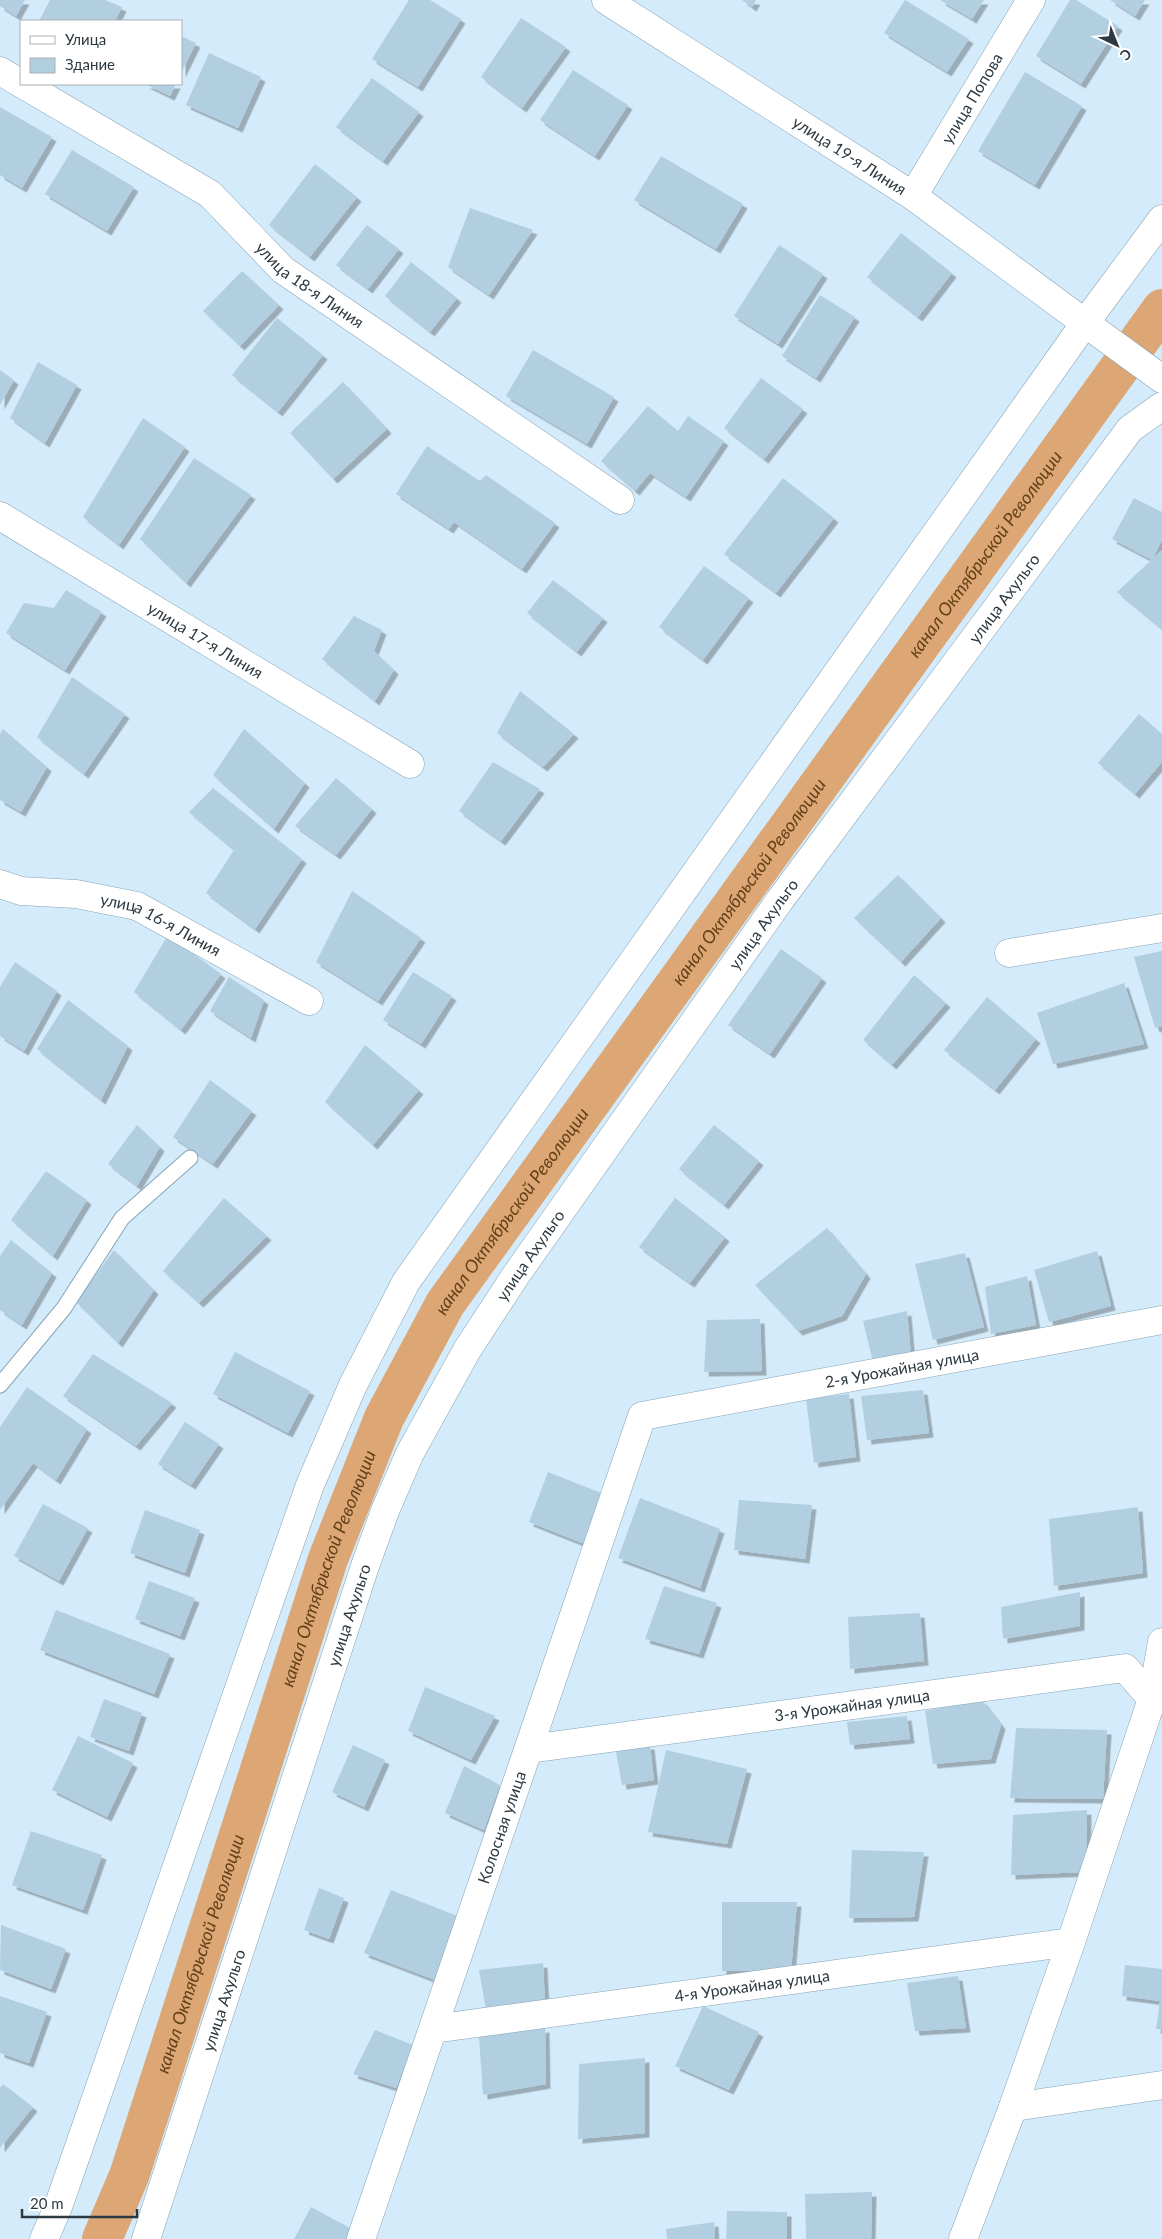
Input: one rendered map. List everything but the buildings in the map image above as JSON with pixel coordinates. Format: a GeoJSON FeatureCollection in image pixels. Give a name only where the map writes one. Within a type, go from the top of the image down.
{"type":"FeatureCollection","features":[{"type":"Feature","properties":{"kind":"street","name":"улица 19-я Линия"},"geometry":{"type":"LineString","coordinates":[[606,0],[913,196],[1162,379]]}},
{"type":"Feature","properties":{"kind":"street","name":"улица Попова"},"geometry":{"type":"LineString","coordinates":[[913,196],[1031,0]]}},
{"type":"Feature","properties":{"kind":"street","name":"улица 18-я Линия"},"geometry":{"type":"LineString","coordinates":[[0,71],[20,83]]}},
{"type":"Feature","properties":{"kind":"street","name":"улица 18-я Линия"},"geometry":{"type":"LineString","coordinates":[[24,85],[210,194],[283,270],[620,500]]}},
{"type":"Feature","properties":{"kind":"street"},"geometry":{"type":"LineString","coordinates":[[44,2239],[58,2207],[310,1485],[353,1385],[406,1282],[1085,323],[1162,218]]}},
{"type":"Feature","properties":{"kind":"street","name":"улица Ахульго"},"geometry":{"type":"LineString","coordinates":[[146,2239],[372,1547],[410,1453],[467,1350],[516,1275],[780,900],[1130,429],[1162,406]]}},
{"type":"Feature","properties":{"kind":"street","name":"улица 17-я Линия"},"geometry":{"type":"LineString","coordinates":[[0,516],[410,764]]}},
{"type":"Feature","properties":{"kind":"street","name":"улица 16-я Линия"},"geometry":{"type":"LineString","coordinates":[[0,884],[21,891],[76,894],[137,906],[309,1001]]}},
{"type":"Feature","properties":{"kind":"street"},"geometry":{"type":"LineString","coordinates":[[1009,953],[1162,928]]}},
{"type":"Feature","properties":{"kind":"street","name":"2-я Урожайная улица"},"geometry":{"type":"LineString","coordinates":[[642,1416],[1162,1320]]}},
{"type":"Feature","properties":{"kind":"street","name":"Колосная улица"},"geometry":{"type":"LineString","coordinates":[[361,2239],[642,1416]]}},
{"type":"Feature","properties":{"kind":"street"},"geometry":{"type":"LineString","coordinates":[[963,2239],[1013,2107],[1157,1697],[1162,1642]]}},
{"type":"Feature","properties":{"kind":"street","name":"3-я Урожайная улица"},"geometry":{"type":"LineString","coordinates":[[529,1749],[1125,1668],[1157,1697]]}},
{"type":"Feature","properties":{"kind":"street","name":"4-я Урожайная улица"},"geometry":{"type":"LineString","coordinates":[[433,2029],[1071,1942]]}},
{"type":"Feature","properties":{"kind":"street"},"geometry":{"type":"LineString","coordinates":[[1013,2107],[1162,2085]]}},
{"type":"Feature","properties":{"kind":"lane"},"geometry":{"type":"LineString","coordinates":[[0,1385],[64,1308],[122,1218],[190,1158]]}},
{"type":"Feature","properties":{"kind":"waterway","name":"канал Октябрьской Революции"},"geometry":{"type":"LineString","coordinates":[[102,2239],[129,2176],[328,1559],[384,1418],[445,1304],[1162,309]]}}]}
